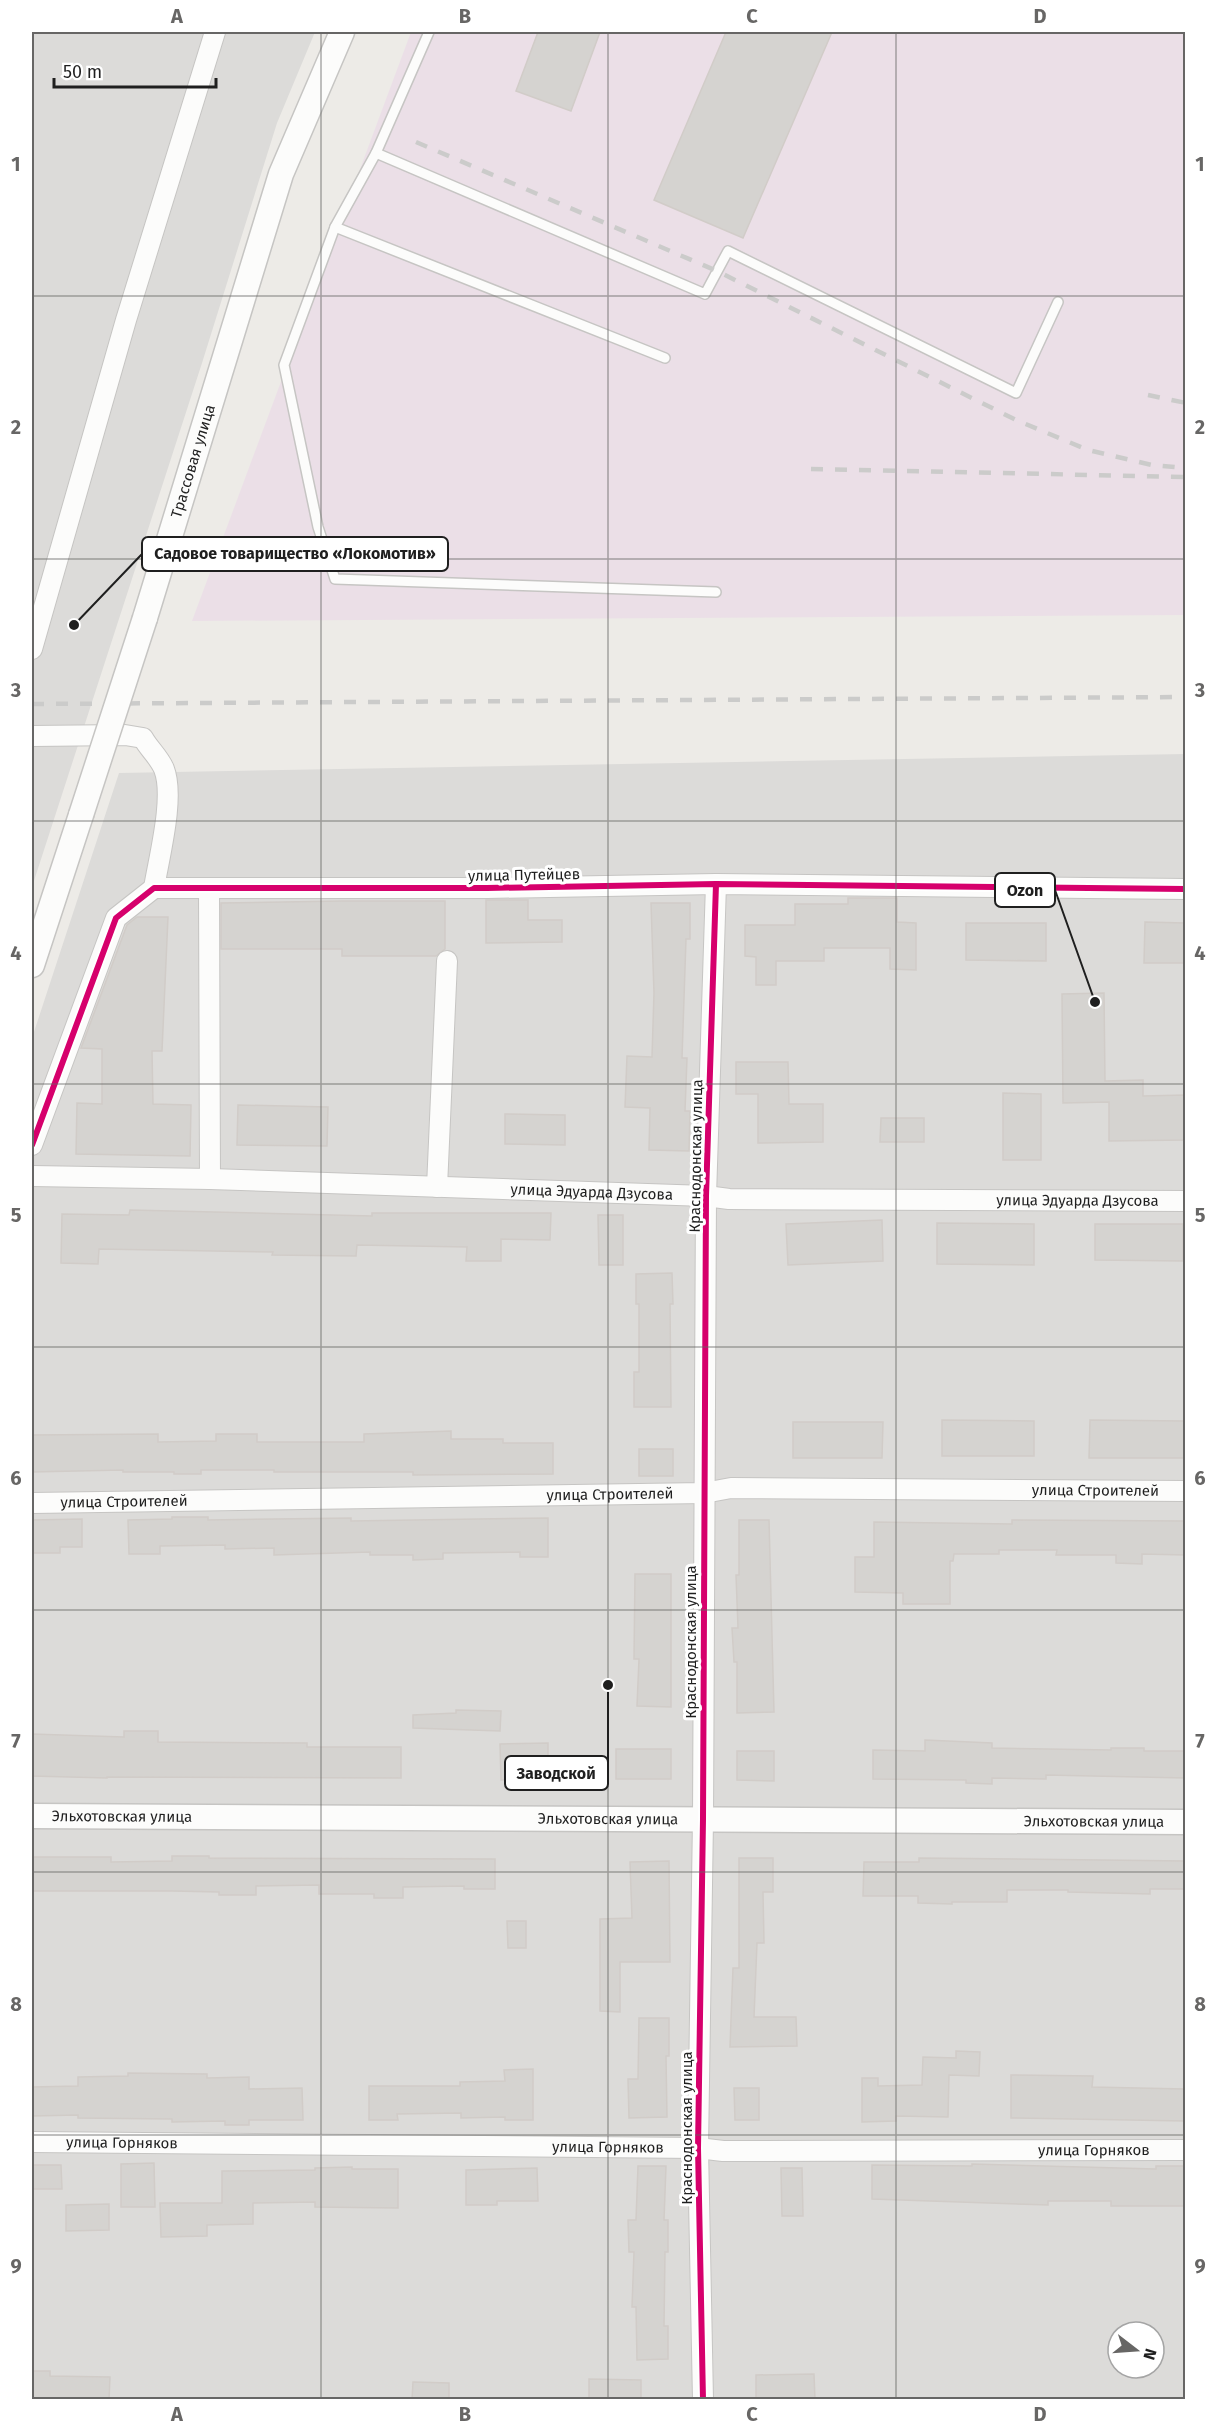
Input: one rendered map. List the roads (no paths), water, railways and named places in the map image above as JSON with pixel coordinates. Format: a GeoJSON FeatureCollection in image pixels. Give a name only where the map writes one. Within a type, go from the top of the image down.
{"type":"FeatureCollection","features":[{"type":"Feature","properties":{"kind":"street"},"geometry":{"type":"LineString","coordinates":[[32,649],[126,320],[215,32]]}},
{"type":"Feature","properties":{"kind":"street","name":"Трассовая улица"},"geometry":{"type":"LineString","coordinates":[[32,964],[145,618],[281,174],[342,32]]}},
{"type":"Feature","properties":{"kind":"street"},"geometry":{"type":"LineString","coordinates":[[32,736],[125,735],[143,738],[163,768],[167,784],[167,805],[154,888],[116,918],[32,1145]]}},
{"type":"Feature","properties":{"kind":"street","name":"улица Путейцев"},"geometry":{"type":"LineString","coordinates":[[154,888],[487,888],[716,884],[1185,889]]}},
{"type":"Feature","properties":{"kind":"street","name":"Краснодонская улица"},"geometry":{"type":"LineString","coordinates":[[703,2400],[698,2148],[703,1819],[706,1196],[716,884]]}},
{"type":"Feature","properties":{"kind":"street"},"geometry":{"type":"LineString","coordinates":[[209,888],[210,1179]]}},
{"type":"Feature","properties":{"kind":"street"},"geometry":{"type":"LineString","coordinates":[[437,1187],[447,961]]}},
{"type":"Feature","properties":{"kind":"street","name":"улица Эдуарда Дзусова"},"geometry":{"type":"LineString","coordinates":[[32,1176],[210,1179],[741,1199],[1185,1202]]}},
{"type":"Feature","properties":{"kind":"street","name":"улица Строителей"},"geometry":{"type":"LineString","coordinates":[[32,1503],[704,1493],[731,1488],[1185,1491]]}},
{"type":"Feature","properties":{"kind":"street","name":"Эльхотовская улица"},"geometry":{"type":"LineString","coordinates":[[32,1816],[1185,1822]]}},
{"type":"Feature","properties":{"kind":"street","name":"улица Горняков"},"geometry":{"type":"LineString","coordinates":[[32,2142],[698,2148],[723,2151],[1185,2150]]}},
{"type":"Feature","properties":{"kind":"lane"},"geometry":{"type":"LineString","coordinates":[[429,32],[376,153],[335,227],[284,365],[318,527],[335,579],[716,591]]}},
{"type":"Feature","properties":{"kind":"lane"},"geometry":{"type":"LineString","coordinates":[[376,153],[705,294],[728,251],[1016,393],[1058,302]]}},
{"type":"Feature","properties":{"kind":"lane"},"geometry":{"type":"LineString","coordinates":[[335,227],[665,358]]}},
{"type":"Feature","properties":{"kind":"railway"},"geometry":{"type":"LineString","coordinates":[[416,142],[717,271],[1016,420],[1088,450],[1152,465],[1186,468]]}},
{"type":"Feature","properties":{"kind":"railway"},"geometry":{"type":"LineString","coordinates":[[1148,395],[1186,403]]}},
{"type":"Feature","properties":{"kind":"railway"},"geometry":{"type":"LineString","coordinates":[[811,469],[1186,477]]}},
{"type":"Feature","properties":{"kind":"railway"},"geometry":{"type":"LineString","coordinates":[[32,704],[1186,697]]}},
{"type":"Feature","properties":{"kind":"place","name":"Садовое товарищество «Локомотив»"},"geometry":{"type":"Point","coordinates":[74,625]}},
{"type":"Feature","properties":{"kind":"place","name":"Ozon"},"geometry":{"type":"Point","coordinates":[1095,1002]}},
{"type":"Feature","properties":{"kind":"place","name":"Заводской"},"geometry":{"type":"Point","coordinates":[608,1685]}}]}
